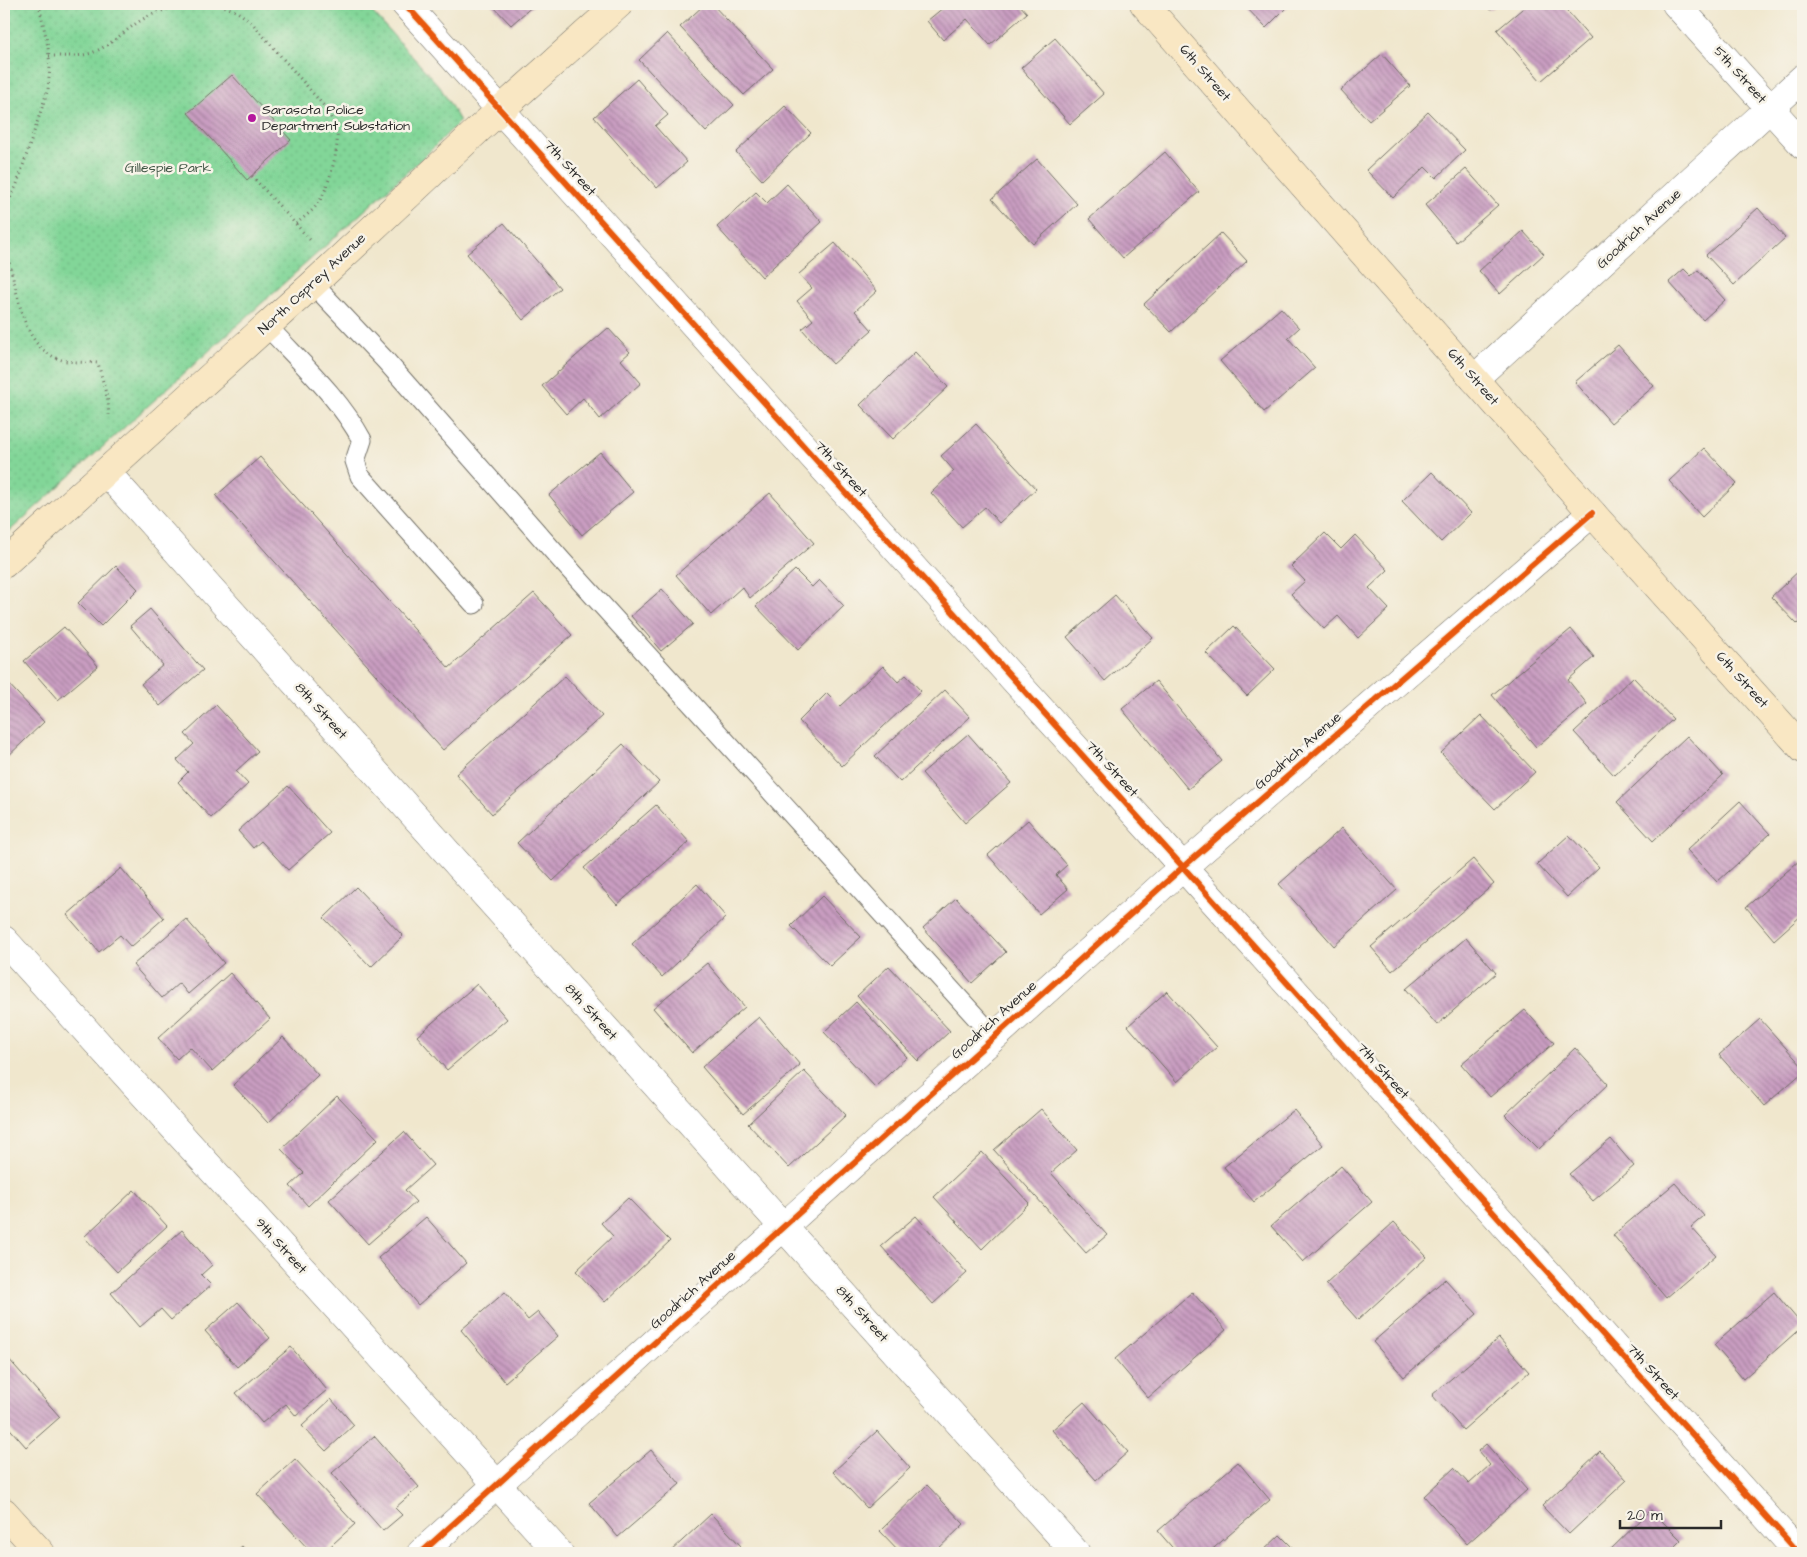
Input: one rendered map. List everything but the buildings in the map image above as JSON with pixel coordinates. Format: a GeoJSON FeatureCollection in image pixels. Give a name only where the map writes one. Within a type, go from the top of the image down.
{"type":"FeatureCollection","features":[{"type":"Feature","properties":{"kind":"street","name":"7th Street"},"geometry":{"type":"LineString","coordinates":[[406,4],[1799,1553]]}},
{"type":"Feature","properties":{"kind":"street","name":"North Osprey Avenue"},"geometry":{"type":"LineString","coordinates":[[4,564],[313,284],[501,109],[619,4]]}},
{"type":"Feature","properties":{"kind":"street","name":"6th Street"},"geometry":{"type":"LineString","coordinates":[[1144,4],[1592,513],[1803,749]]}},
{"type":"Feature","properties":{"kind":"street","name":"5th Street"},"geometry":{"type":"LineString","coordinates":[[1676,4],[1803,145]]}},
{"type":"Feature","properties":{"kind":"street","name":"Goodrich Avenue"},"geometry":{"type":"LineString","coordinates":[[1474,379],[1803,78]]}},
{"type":"Feature","properties":{"kind":"street","name":"8th Street"},"geometry":{"type":"LineString","coordinates":[[106,472],[1076,1553]]}},
{"type":"Feature","properties":{"kind":"street","name":"Goodrich Avenue"},"geometry":{"type":"LineString","coordinates":[[420,1553],[1183,867],[1592,513]]}},
{"type":"Feature","properties":{"kind":"street","name":"9th Street"},"geometry":{"type":"LineString","coordinates":[[4,940],[559,1553]]}},
{"type":"Feature","properties":{"kind":"street"},"geometry":{"type":"LineString","coordinates":[[4,1512],[41,1553]]}},
{"type":"Feature","properties":{"kind":"lane"},"geometry":{"type":"LineString","coordinates":[[313,284],[386,361],[575,576],[994,1037]]}},
{"type":"Feature","properties":{"kind":"lane"},"geometry":{"type":"LineString","coordinates":[[267,326],[330,395],[356,428],[362,440],[355,461],[360,476],[474,604]]}},
{"type":"Feature","properties":{"kind":"path"},"geometry":{"type":"LineString","coordinates":[[4,211],[17,184],[48,89],[49,56],[39,4]]}},
{"type":"Feature","properties":{"kind":"path"},"geometry":{"type":"LineString","coordinates":[[49,56],[89,54],[113,42],[152,14],[170,8],[200,4]]}},
{"type":"Feature","properties":{"kind":"path"},"geometry":{"type":"LineString","coordinates":[[215,4],[226,6],[242,14],[253,24],[324,106],[334,121],[338,136],[330,176],[324,194],[310,212],[296,224]]}},
{"type":"Feature","properties":{"kind":"path"},"geometry":{"type":"LineString","coordinates":[[252,176],[316,246]]}},
{"type":"Feature","properties":{"kind":"path"},"geometry":{"type":"LineString","coordinates":[[4,249],[22,314],[38,344],[47,353],[60,360],[98,363],[108,401],[109,415]]}},
{"type":"Feature","properties":{"kind":"green space","name":"Gillespie Park"},"geometry":{"type":"Polygon","coordinates":[[[4,4],[365,4],[440,87],[460,121],[426,155],[4,536],[4,4]]]}},
{"type":"Feature","properties":{"kind":"cycle path"},"geometry":{"type":"LineString","coordinates":[[405,4],[1799,1553]]}},
{"type":"Feature","properties":{"kind":"cycle path"},"geometry":{"type":"LineString","coordinates":[[421,1553],[1183,867],[1592,513]]}},
{"type":"Feature","properties":{"kind":"place","name":"Sarasota Police Department Substation"},"geometry":{"type":"Point","coordinates":[252,118]}}]}
